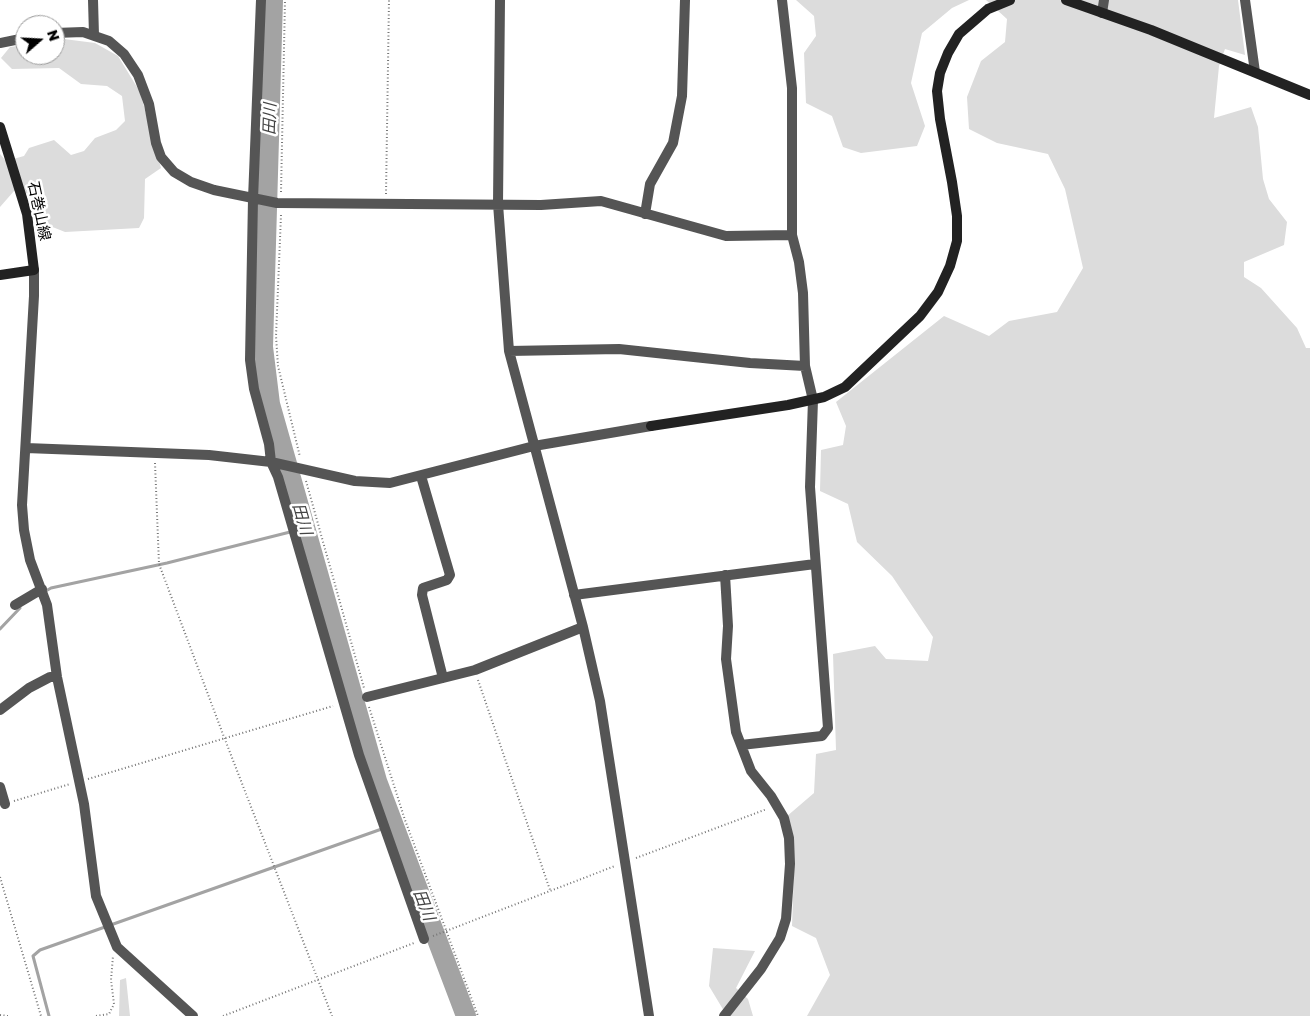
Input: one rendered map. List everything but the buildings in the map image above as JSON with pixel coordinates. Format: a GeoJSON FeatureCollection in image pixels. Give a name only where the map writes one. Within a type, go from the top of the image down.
{"type":"FeatureCollection","features":[{"type":"Feature","properties":{"kind":"street"},"geometry":{"type":"LineString","coordinates":[[93,0],[94,35]]}},
{"type":"Feature","properties":{"kind":"street"},"geometry":{"type":"LineString","coordinates":[[261,0],[250,360],[254,389],[343,702],[375,804],[427,938]]}},
{"type":"Feature","properties":{"kind":"street"},"geometry":{"type":"LineString","coordinates":[[500,0],[498,204],[509,351],[583,627],[600,701],[649,1016]]}},
{"type":"Feature","properties":{"kind":"street"},"geometry":{"type":"LineString","coordinates":[[645,214],[650,184],[673,143],[682,96],[685,0]]}},
{"type":"Feature","properties":{"kind":"street"},"geometry":{"type":"LineString","coordinates":[[740,745],[822,736],[828,728],[810,487],[813,400],[805,366],[799,262],[792,236],[792,88],[782,0]]}},
{"type":"Feature","properties":{"kind":"street"},"geometry":{"type":"LineString","coordinates":[[26,448],[209,454],[275,463],[372,483],[390,483],[534,446],[813,400],[845,387],[920,316],[938,292],[950,266],[957,241],[954,191],[940,119],[938,91],[940,73],[948,52],[959,34],[988,9],[1010,0]]}},
{"type":"Feature","properties":{"kind":"street"},"geometry":{"type":"LineString","coordinates":[[1066,0],[1255,72],[1310,96]]}},
{"type":"Feature","properties":{"kind":"street"},"geometry":{"type":"LineString","coordinates":[[1102,13],[1104,0]]}},
{"type":"Feature","properties":{"kind":"street"},"geometry":{"type":"LineString","coordinates":[[1244,0],[1255,72]]}},
{"type":"Feature","properties":{"kind":"street"},"geometry":{"type":"LineString","coordinates":[[65,33],[83,32],[94,35],[109,41],[124,54],[138,75],[149,104],[156,143],[161,157],[174,172],[191,182],[255,200],[279,203],[386,204],[498,204],[602,201],[726,236],[792,236]]}},
{"type":"Feature","properties":{"kind":"street"},"geometry":{"type":"LineString","coordinates":[[0,43],[15,40]]}},
{"type":"Feature","properties":{"kind":"street","name":"石巻山線"},"geometry":{"type":"LineString","coordinates":[[0,127],[27,214],[34,270]]}},
{"type":"Feature","properties":{"kind":"street"},"geometry":{"type":"LineString","coordinates":[[0,275],[34,270],[22,505],[24,530],[30,560],[48,605],[57,677],[70,743],[80,781],[96,896],[117,947],[193,1016]]}},
{"type":"Feature","properties":{"kind":"street"},"geometry":{"type":"LineString","coordinates":[[509,351],[619,349],[750,363],[805,366]]}},
{"type":"Feature","properties":{"kind":"street"},"geometry":{"type":"LineString","coordinates":[[421,476],[450,575],[447,580],[423,588],[422,595],[443,678]]}},
{"type":"Feature","properties":{"kind":"street"},"geometry":{"type":"LineString","coordinates":[[574,595],[815,564]]}},
{"type":"Feature","properties":{"kind":"street"},"geometry":{"type":"LineString","coordinates":[[724,1016],[761,969],[780,938],[786,920],[790,864],[789,838],[784,818],[751,771],[736,732],[726,659],[728,626],[725,575]]}},
{"type":"Feature","properties":{"kind":"street"},"geometry":{"type":"LineString","coordinates":[[15,606],[42,589]]}},
{"type":"Feature","properties":{"kind":"street"},"geometry":{"type":"LineString","coordinates":[[367,697],[475,670],[583,627]]}},
{"type":"Feature","properties":{"kind":"street"},"geometry":{"type":"LineString","coordinates":[[0,710],[28,688],[50,677],[57,677]]}},
{"type":"Feature","properties":{"kind":"street"},"geometry":{"type":"LineString","coordinates":[[0,787],[5,804]]}},
{"type":"Feature","properties":{"kind":"path"},"geometry":{"type":"LineString","coordinates":[[285,0],[276,336],[278,366],[300,469],[376,731],[405,820],[478,1016]]}},
{"type":"Feature","properties":{"kind":"path"},"geometry":{"type":"LineString","coordinates":[[386,204],[389,0]]}},
{"type":"Feature","properties":{"kind":"path"},"geometry":{"type":"LineString","coordinates":[[155,453],[159,564],[332,1016]]}},
{"type":"Feature","properties":{"kind":"path"},"geometry":{"type":"LineString","coordinates":[[475,670],[550,890]]}},
{"type":"Feature","properties":{"kind":"path"},"geometry":{"type":"LineString","coordinates":[[5,804],[310,714],[343,702]]}},
{"type":"Feature","properties":{"kind":"path"},"geometry":{"type":"LineString","coordinates":[[223,1016],[776,805]]}},
{"type":"Feature","properties":{"kind":"path"},"geometry":{"type":"LineString","coordinates":[[0,877],[41,1016]]}},
{"type":"Feature","properties":{"kind":"path"},"geometry":{"type":"LineString","coordinates":[[96,1016],[108,1014],[114,1004],[112,965],[117,947]]}},
{"type":"Feature","properties":{"kind":"path"},"geometry":{"type":"LineString","coordinates":[[0,1015],[8,1016]]}},
{"type":"Feature","properties":{"kind":"shaded area"},"geometry":{"type":"Polygon","coordinates":[[[796,0],[969,0],[952,8],[922,33],[911,83],[925,126],[917,146],[861,153],[843,147],[832,116],[806,103],[804,53],[816,36],[814,16],[796,0]]]}},
{"type":"Feature","properties":{"kind":"shaded area"},"geometry":{"type":"Polygon","coordinates":[[[986,0],[1238,0],[1245,55],[1225,49],[1219,66],[1214,118],[1251,107],[1258,127],[1263,179],[1269,199],[1287,222],[1284,245],[1244,262],[1244,277],[1261,288],[1297,328],[1306,348],[1310,348],[1310,1016],[807,1016],[830,975],[816,938],[792,926],[794,870],[786,817],[814,793],[816,754],[836,750],[833,654],[875,646],[886,659],[928,661],[933,637],[892,576],[857,542],[848,504],[820,491],[821,450],[843,445],[846,426],[836,402],[944,316],[989,336],[1009,321],[1057,312],[1083,268],[1065,189],[1048,154],[997,143],[969,129],[967,97],[981,61],[1005,42],[1007,19],[986,0]]]}},
{"type":"Feature","properties":{"kind":"shaded area"},"geometry":{"type":"Polygon","coordinates":[[[65,39],[95,43],[118,56],[140,92],[161,168],[145,179],[144,218],[139,228],[65,232],[45,224],[35,195],[14,191],[0,207],[0,154],[6,161],[24,156],[29,148],[54,140],[71,155],[84,151],[95,138],[116,130],[125,121],[122,96],[107,86],[81,84],[59,68],[12,69],[1,58],[10,47],[15,46],[15,65],[65,65],[65,39]]]}},
{"type":"Feature","properties":{"kind":"shaded area"},"geometry":{"type":"Polygon","coordinates":[[[713,948],[755,951],[736,988],[748,999],[753,1016],[727,1016],[709,986],[713,948]]]}},
{"type":"Feature","properties":{"kind":"shaded area"},"geometry":{"type":"Polygon","coordinates":[[[126,978],[130,1016],[119,1016],[120,980],[126,978]]]}},
{"type":"Feature","properties":{"kind":"waterway","name":"田川"},"geometry":{"type":"LineString","coordinates":[[273,0],[263,347],[270,404],[377,781],[466,1016]]}},
{"type":"Feature","properties":{"kind":"waterway"},"geometry":{"type":"LineString","coordinates":[[44,592],[51,588],[167,563],[306,528]]}},
{"type":"Feature","properties":{"kind":"waterway"},"geometry":{"type":"LineString","coordinates":[[0,629],[20,608]]}},
{"type":"Feature","properties":{"kind":"waterway"},"geometry":{"type":"LineString","coordinates":[[49,1016],[33,956],[40,950],[393,825]]}}]}
